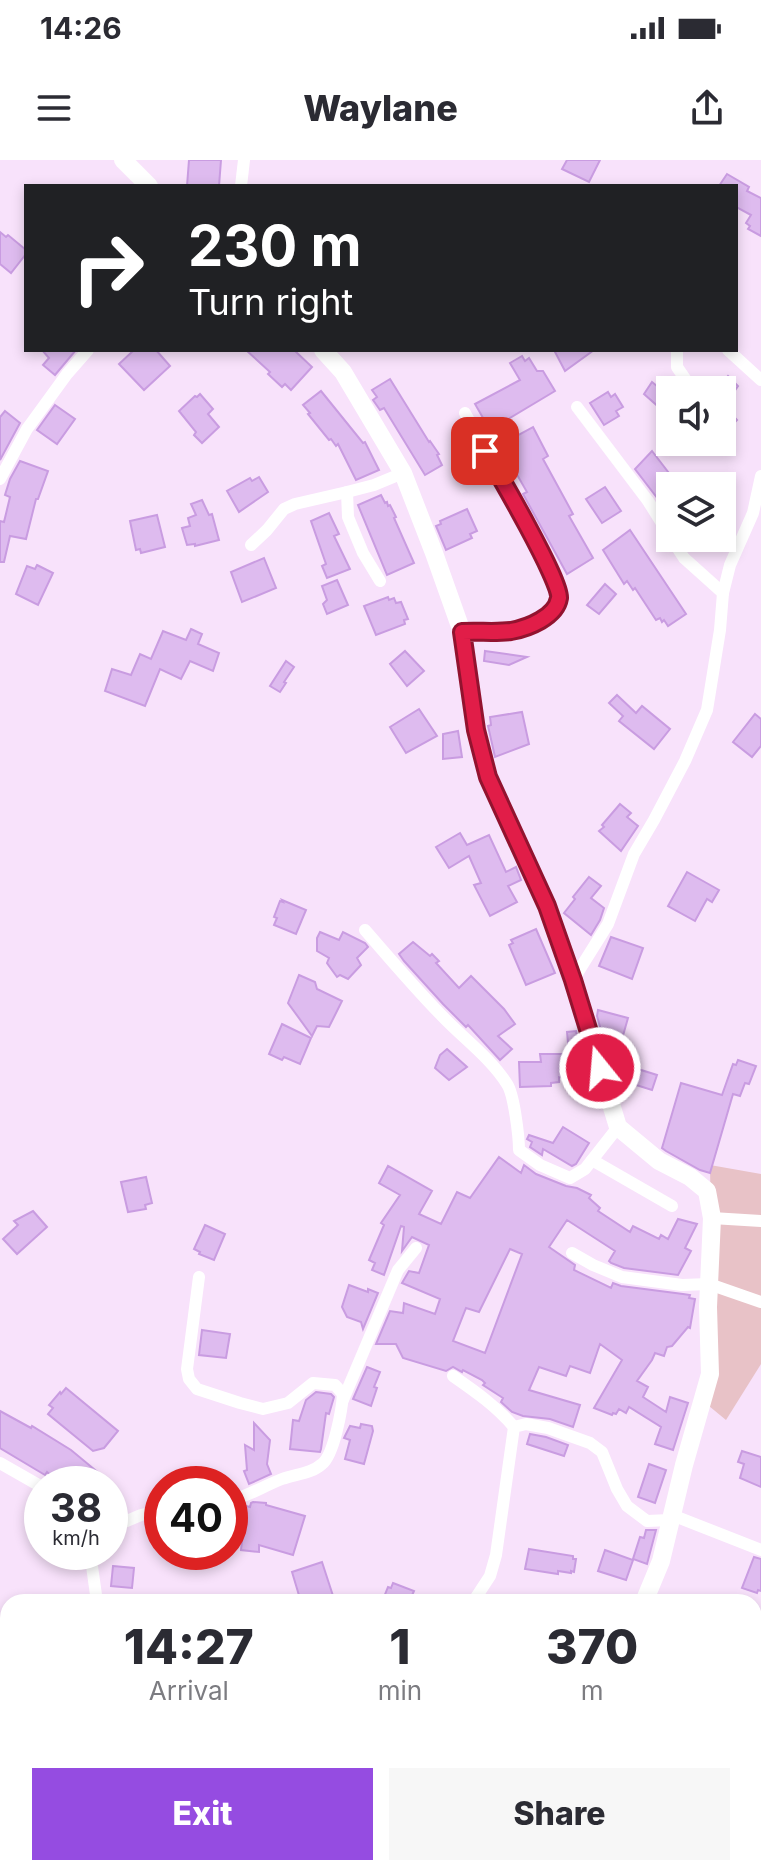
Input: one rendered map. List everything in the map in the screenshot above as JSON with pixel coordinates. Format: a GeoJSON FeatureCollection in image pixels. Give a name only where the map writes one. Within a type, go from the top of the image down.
{"type":"FeatureCollection","features":[{"type":"Feature","properties":{"kind":"street"},"geometry":{"type":"LineString","coordinates":[[123,160],[147,184]]}},
{"type":"Feature","properties":{"kind":"street"},"geometry":{"type":"LineString","coordinates":[[241,184],[244,160]]}},
{"type":"Feature","properties":{"kind":"street"},"geometry":{"type":"LineString","coordinates":[[0,479],[27,429],[86,352]]}},
{"type":"Feature","properties":{"kind":"street"},"geometry":{"type":"LineString","coordinates":[[325,352],[343,372],[403,473],[462,632],[476,730],[488,777],[547,906],[618,1127],[659,1161],[690,1177],[707,1191],[712,1218],[710,1374],[661,1561],[647,1594]]}},
{"type":"Feature","properties":{"kind":"street"},"geometry":{"type":"LineString","coordinates":[[677,352],[677,367],[683,376]]}},
{"type":"Feature","properties":{"kind":"street"},"geometry":{"type":"LineString","coordinates":[[730,352],[761,380]]}},
{"type":"Feature","properties":{"kind":"street"},"geometry":{"type":"LineString","coordinates":[[577,407],[656,514]]}},
{"type":"Feature","properties":{"kind":"street"},"geometry":{"type":"LineString","coordinates":[[462,632],[510,631],[535,623],[547,616],[560,596],[546,562],[465,413]]}},
{"type":"Feature","properties":{"kind":"street"},"geometry":{"type":"LineString","coordinates":[[251,545],[284,509],[374,485],[403,473]]}},
{"type":"Feature","properties":{"kind":"street"},"geometry":{"type":"LineString","coordinates":[[573,980],[608,924],[634,854],[685,761],[707,710],[723,593],[730,565],[753,513],[761,476]]}},
{"type":"Feature","properties":{"kind":"street"},"geometry":{"type":"LineString","coordinates":[[347,492],[348,517],[363,553],[380,581]]}},
{"type":"Feature","properties":{"kind":"street"},"geometry":{"type":"LineString","coordinates":[[680,552],[723,593]]}},
{"type":"Feature","properties":{"kind":"street"},"geometry":{"type":"LineString","coordinates":[[365,930],[509,1086],[519,1150],[540,1165],[570,1178],[585,1169],[618,1127]]}},
{"type":"Feature","properties":{"kind":"street"},"geometry":{"type":"LineString","coordinates":[[592,1160],[672,1206]]}},
{"type":"Feature","properties":{"kind":"street"},"geometry":{"type":"LineString","coordinates":[[712,1218],[761,1221]]}},
{"type":"Feature","properties":{"kind":"street"},"geometry":{"type":"LineString","coordinates":[[248,1493],[307,1472],[321,1465],[330,1455],[343,1400],[398,1270],[416,1248]]}},
{"type":"Feature","properties":{"kind":"street"},"geometry":{"type":"LineString","coordinates":[[572,1253],[622,1277],[682,1285],[709,1284],[761,1302]]}},
{"type":"Feature","properties":{"kind":"street"},"geometry":{"type":"LineString","coordinates":[[199,1277],[187,1369],[189,1379],[197,1389],[263,1409],[288,1403],[313,1383],[324,1383],[335,1385],[343,1394],[343,1400]]}},
{"type":"Feature","properties":{"kind":"street"},"geometry":{"type":"LineString","coordinates":[[453,1376],[482,1395],[514,1427],[496,1555],[490,1576],[478,1594]]}},
{"type":"Feature","properties":{"kind":"street"},"geometry":{"type":"LineString","coordinates":[[514,1427],[526,1424],[548,1428],[590,1443],[602,1452],[627,1506],[647,1521],[671,1517],[761,1550]]}},
{"type":"Feature","properties":{"kind":"street"},"geometry":{"type":"LineString","coordinates":[[0,1463],[24,1477]]}},
{"type":"Feature","properties":{"kind":"street"},"geometry":{"type":"LineString","coordinates":[[92,1570],[95,1594]]}},
{"type":"Feature","properties":{"kind":"shaded area"},"geometry":{"type":"Polygon","coordinates":[[[710,1165],[761,1174],[761,1364],[726,1420],[709,1406],[713,1356],[710,1165]]]}},
{"type":"Feature","properties":{"kind":"building"},"geometry":{"type":"Polygon","coordinates":[[[189,160],[221,160],[219,184],[187,184],[189,160]]]}},
{"type":"Feature","properties":{"kind":"building"},"geometry":{"type":"Polygon","coordinates":[[[567,160],[600,160],[589,182],[562,169],[567,160]]]}},
{"type":"Feature","properties":{"kind":"building"},"geometry":{"type":"Polygon","coordinates":[[[727,174],[761,198],[761,236],[748,229],[750,226],[746,223],[751,215],[738,208],[738,184],[720,184],[727,174]]]}},
{"type":"Feature","properties":{"kind":"building"},"geometry":{"type":"Polygon","coordinates":[[[0,232],[24,248],[24,257],[11,273],[0,264],[0,232]]]}},
{"type":"Feature","properties":{"kind":"building"},"geometry":{"type":"Polygon","coordinates":[[[44,352],[74,352],[55,375],[43,365],[49,358],[44,352]]]}},
{"type":"Feature","properties":{"kind":"building"},"geometry":{"type":"Polygon","coordinates":[[[132,352],[158,352],[170,366],[144,390],[119,364],[132,352]]]}},
{"type":"Feature","properties":{"kind":"building"},"geometry":{"type":"Polygon","coordinates":[[[248,352],[296,352],[312,367],[291,390],[285,384],[282,387],[268,374],[270,372],[248,352]]]}},
{"type":"Feature","properties":{"kind":"building"},"geometry":{"type":"Polygon","coordinates":[[[555,352],[591,352],[565,371],[555,352]]]}},
{"type":"Feature","properties":{"kind":"building"},"geometry":{"type":"Polygon","coordinates":[[[522,356],[525,361],[529,358],[537,371],[543,371],[555,391],[490,430],[475,404],[520,380],[510,363],[522,356]]]}},
{"type":"Feature","properties":{"kind":"building"},"geometry":{"type":"Polygon","coordinates":[[[390,379],[439,454],[442,465],[425,475],[384,408],[380,410],[373,400],[377,397],[372,390],[390,379]]]}},
{"type":"Feature","properties":{"kind":"building"},"geometry":{"type":"Polygon","coordinates":[[[652,382],[656,385],[656,405],[644,394],[652,382]]]}},
{"type":"Feature","properties":{"kind":"building"},"geometry":{"type":"Polygon","coordinates":[[[321,391],[365,442],[379,470],[356,480],[338,444],[336,446],[329,440],[303,405],[321,391]]]}},
{"type":"Feature","properties":{"kind":"building"},"geometry":{"type":"Polygon","coordinates":[[[608,392],[611,397],[615,394],[623,407],[616,411],[619,416],[604,425],[590,403],[608,392]]]}},
{"type":"Feature","properties":{"kind":"building"},"geometry":{"type":"Polygon","coordinates":[[[200,394],[213,409],[208,414],[219,427],[202,443],[179,411],[200,394]]]}},
{"type":"Feature","properties":{"kind":"building"},"geometry":{"type":"Polygon","coordinates":[[[55,405],[75,419],[57,444],[37,430],[55,405]]]}},
{"type":"Feature","properties":{"kind":"building"},"geometry":{"type":"Polygon","coordinates":[[[5,411],[20,423],[0,460],[0,417],[5,411]]]}},
{"type":"Feature","properties":{"kind":"building"},"geometry":{"type":"Polygon","coordinates":[[[533,427],[548,456],[543,459],[573,514],[569,516],[593,558],[567,574],[500,445],[533,427]]]}},
{"type":"Feature","properties":{"kind":"building"},"geometry":{"type":"Polygon","coordinates":[[[652,451],[668,472],[656,472],[656,496],[635,469],[652,451]]]}},
{"type":"Feature","properties":{"kind":"building"},"geometry":{"type":"Polygon","coordinates":[[[20,461],[48,471],[36,499],[26,539],[10,536],[4,562],[0,562],[0,521],[4,522],[10,497],[5,495],[20,461]]]}},
{"type":"Feature","properties":{"kind":"building"},"geometry":{"type":"Polygon","coordinates":[[[259,477],[268,492],[239,512],[227,491],[250,478],[252,481],[259,477]]]}},
{"type":"Feature","properties":{"kind":"building"},"geometry":{"type":"Polygon","coordinates":[[[605,487],[621,511],[602,523],[586,499],[605,487]]]}},
{"type":"Feature","properties":{"kind":"building"},"geometry":{"type":"Polygon","coordinates":[[[381,495],[396,517],[414,563],[387,575],[358,505],[381,495]]]}},
{"type":"Feature","properties":{"kind":"building"},"geometry":{"type":"Polygon","coordinates":[[[202,500],[209,515],[212,514],[219,540],[187,545],[182,528],[190,526],[188,518],[196,515],[191,504],[202,500]]]}},
{"type":"Feature","properties":{"kind":"building"},"geometry":{"type":"Polygon","coordinates":[[[467,509],[477,531],[470,534],[472,538],[446,550],[436,526],[441,524],[440,521],[467,509]]]}},
{"type":"Feature","properties":{"kind":"building"},"geometry":{"type":"Polygon","coordinates":[[[329,513],[339,534],[334,536],[350,569],[327,578],[322,566],[326,564],[311,521],[329,513]]]}},
{"type":"Feature","properties":{"kind":"building"},"geometry":{"type":"Polygon","coordinates":[[[157,515],[165,547],[141,553],[140,549],[136,550],[130,521],[157,515]]]}},
{"type":"Feature","properties":{"kind":"building"},"geometry":{"type":"Polygon","coordinates":[[[630,530],[686,614],[668,626],[660,618],[656,620],[635,588],[633,590],[627,581],[624,584],[603,550],[630,530]]]}},
{"type":"Feature","properties":{"kind":"building"},"geometry":{"type":"Polygon","coordinates":[[[264,558],[276,588],[242,602],[231,572],[264,558]]]}},
{"type":"Feature","properties":{"kind":"building"},"geometry":{"type":"Polygon","coordinates":[[[37,565],[53,573],[38,605],[16,594],[27,566],[35,569],[37,565]]]}},
{"type":"Feature","properties":{"kind":"building"},"geometry":{"type":"Polygon","coordinates":[[[337,580],[348,605],[327,614],[323,604],[327,600],[322,586],[337,580]]]}},
{"type":"Feature","properties":{"kind":"building"},"geometry":{"type":"Polygon","coordinates":[[[605,584],[616,594],[599,614],[587,605],[605,584]]]}},
{"type":"Feature","properties":{"kind":"building"},"geometry":{"type":"Polygon","coordinates":[[[388,597],[389,600],[394,598],[396,603],[401,602],[408,619],[404,620],[405,624],[376,635],[364,606],[388,597]]]}},
{"type":"Feature","properties":{"kind":"building"},"geometry":{"type":"Polygon","coordinates":[[[191,629],[202,634],[198,644],[219,653],[213,671],[190,661],[181,679],[160,669],[145,706],[105,691],[112,669],[131,675],[140,654],[151,659],[163,631],[186,640],[191,629]]]}},
{"type":"Feature","properties":{"kind":"building"},"geometry":{"type":"Polygon","coordinates":[[[405,651],[424,671],[407,686],[390,664],[405,651]]]}},
{"type":"Feature","properties":{"kind":"building"},"geometry":{"type":"Polygon","coordinates":[[[485,651],[527,657],[509,665],[484,661],[485,651]]]}},
{"type":"Feature","properties":{"kind":"building"},"geometry":{"type":"Polygon","coordinates":[[[286,661],[294,667],[280,692],[270,686],[286,661]]]}},
{"type":"Feature","properties":{"kind":"building"},"geometry":{"type":"Polygon","coordinates":[[[617,695],[636,713],[642,706],[670,729],[654,749],[619,721],[623,716],[609,703],[617,695]]]}},
{"type":"Feature","properties":{"kind":"building"},"geometry":{"type":"Polygon","coordinates":[[[419,709],[437,736],[406,753],[390,727],[419,709]]]}},
{"type":"Feature","properties":{"kind":"building"},"geometry":{"type":"Polygon","coordinates":[[[522,712],[529,744],[495,757],[488,726],[491,725],[490,717],[522,712]]]}},
{"type":"Feature","properties":{"kind":"building"},"geometry":{"type":"Polygon","coordinates":[[[755,714],[761,719],[761,746],[752,757],[733,742],[755,714]]]}},
{"type":"Feature","properties":{"kind":"building"},"geometry":{"type":"Polygon","coordinates":[[[458,731],[462,757],[443,759],[443,734],[458,731]]]}},
{"type":"Feature","properties":{"kind":"building"},"geometry":{"type":"Polygon","coordinates":[[[620,804],[631,813],[627,817],[638,826],[621,851],[599,831],[620,804]]]}},
{"type":"Feature","properties":{"kind":"building"},"geometry":{"type":"Polygon","coordinates":[[[460,833],[467,845],[489,835],[506,872],[516,867],[521,880],[508,886],[517,902],[490,916],[474,885],[481,883],[469,856],[449,868],[436,847],[460,833]]]}},
{"type":"Feature","properties":{"kind":"building"},"geometry":{"type":"Polygon","coordinates":[[[687,872],[719,890],[712,902],[707,899],[695,921],[668,906],[687,872]]]}},
{"type":"Feature","properties":{"kind":"building"},"geometry":{"type":"Polygon","coordinates":[[[589,877],[601,886],[591,898],[604,908],[591,935],[564,913],[589,877]]]}},
{"type":"Feature","properties":{"kind":"building"},"geometry":{"type":"Polygon","coordinates":[[[282,900],[306,910],[296,934],[274,925],[277,918],[274,917],[282,900]]]}},
{"type":"Feature","properties":{"kind":"building"},"geometry":{"type":"Polygon","coordinates":[[[536,929],[555,973],[526,985],[509,945],[513,943],[511,940],[536,929]]]}},
{"type":"Feature","properties":{"kind":"building"},"geometry":{"type":"Polygon","coordinates":[[[320,932],[339,940],[343,932],[368,947],[357,958],[361,965],[348,979],[340,975],[337,977],[327,963],[329,958],[317,951],[320,932]]]}},
{"type":"Feature","properties":{"kind":"building"},"geometry":{"type":"Polygon","coordinates":[[[611,937],[643,948],[632,979],[599,966],[611,937]]]}},
{"type":"Feature","properties":{"kind":"building"},"geometry":{"type":"Polygon","coordinates":[[[413,942],[439,961],[436,963],[459,988],[471,976],[504,1009],[515,1024],[498,1036],[512,1049],[500,1060],[404,961],[399,954],[413,942]]]}},
{"type":"Feature","properties":{"kind":"building"},"geometry":{"type":"Polygon","coordinates":[[[299,975],[315,982],[317,989],[342,1001],[329,1027],[317,1026],[312,1036],[288,1003],[299,975]]]}},
{"type":"Feature","properties":{"kind":"building"},"geometry":{"type":"Polygon","coordinates":[[[598,1010],[628,1018],[622,1039],[602,1034],[598,1010]]]}},
{"type":"Feature","properties":{"kind":"building"},"geometry":{"type":"Polygon","coordinates":[[[282,1024],[311,1038],[300,1064],[269,1054],[282,1024]]]}},
{"type":"Feature","properties":{"kind":"building"},"geometry":{"type":"Polygon","coordinates":[[[576,1031],[581,1060],[584,1060],[584,1078],[559,1077],[559,1082],[551,1083],[551,1086],[520,1087],[519,1062],[541,1062],[540,1054],[569,1054],[567,1032],[576,1031]]]}},
{"type":"Feature","properties":{"kind":"building"},"geometry":{"type":"Polygon","coordinates":[[[447,1049],[467,1067],[449,1080],[435,1068],[440,1055],[447,1049]]]}},
{"type":"Feature","properties":{"kind":"building"},"geometry":{"type":"Polygon","coordinates":[[[738,1060],[756,1066],[740,1096],[733,1094],[710,1173],[662,1148],[681,1083],[722,1095],[733,1064],[736,1065],[738,1060]]]}},
{"type":"Feature","properties":{"kind":"building"},"geometry":{"type":"Polygon","coordinates":[[[622,1064],[657,1075],[652,1090],[617,1079],[622,1064]]]}},
{"type":"Feature","properties":{"kind":"building"},"geometry":{"type":"Polygon","coordinates":[[[563,1127],[589,1143],[572,1166],[543,1149],[542,1155],[530,1147],[532,1142],[527,1139],[529,1135],[553,1143],[563,1127]]]}},
{"type":"Feature","properties":{"kind":"building"},"geometry":{"type":"Polygon","coordinates":[[[499,1157],[521,1173],[524,1165],[536,1174],[591,1195],[589,1198],[600,1208],[598,1211],[630,1232],[633,1226],[659,1239],[661,1235],[668,1239],[678,1219],[697,1224],[685,1248],[691,1251],[678,1275],[624,1268],[611,1263],[609,1261],[615,1251],[567,1220],[549,1247],[575,1265],[574,1270],[611,1288],[613,1283],[690,1295],[689,1298],[695,1299],[690,1328],[672,1346],[667,1347],[664,1356],[655,1353],[637,1381],[648,1387],[643,1397],[666,1412],[670,1397],[688,1403],[673,1450],[655,1444],[661,1427],[629,1407],[626,1413],[619,1409],[612,1415],[594,1408],[622,1360],[600,1344],[590,1373],[570,1366],[566,1376],[539,1367],[529,1390],[580,1405],[573,1427],[512,1412],[501,1402],[503,1398],[483,1385],[482,1380],[463,1370],[453,1367],[446,1371],[403,1358],[396,1344],[376,1344],[390,1311],[403,1313],[404,1303],[435,1314],[440,1299],[402,1283],[409,1271],[419,1273],[429,1245],[412,1237],[402,1251],[404,1227],[401,1226],[384,1275],[372,1270],[375,1263],[369,1260],[384,1225],[381,1223],[400,1195],[379,1183],[388,1166],[432,1191],[419,1214],[441,1224],[457,1192],[470,1198],[499,1157]],[[510,1249],[479,1312],[466,1308],[453,1341],[485,1353],[522,1254],[510,1249]]]}},
{"type":"Feature","properties":{"kind":"building"},"geometry":{"type":"Polygon","coordinates":[[[146,1177],[152,1203],[145,1205],[146,1209],[128,1212],[121,1182],[146,1177]]]}},
{"type":"Feature","properties":{"kind":"building"},"geometry":{"type":"Polygon","coordinates":[[[33,1211],[47,1227],[17,1254],[3,1239],[18,1225],[14,1221],[33,1211]]]}},
{"type":"Feature","properties":{"kind":"building"},"geometry":{"type":"Polygon","coordinates":[[[205,1225],[225,1234],[214,1260],[194,1249],[205,1225]]]}},
{"type":"Feature","properties":{"kind":"building"},"geometry":{"type":"Polygon","coordinates":[[[349,1285],[378,1293],[363,1329],[361,1322],[347,1317],[342,1307],[349,1285]]]}},
{"type":"Feature","properties":{"kind":"building"},"geometry":{"type":"Polygon","coordinates":[[[202,1330],[230,1334],[226,1358],[199,1355],[202,1330]]]}},
{"type":"Feature","properties":{"kind":"building"},"geometry":{"type":"Polygon","coordinates":[[[367,1367],[380,1372],[371,1406],[353,1399],[367,1367]]]}},
{"type":"Feature","properties":{"kind":"building"},"geometry":{"type":"Polygon","coordinates":[[[66,1388],[118,1431],[104,1448],[93,1451],[48,1414],[53,1408],[49,1405],[66,1388]]]}},
{"type":"Feature","properties":{"kind":"building"},"geometry":{"type":"Polygon","coordinates":[[[316,1392],[334,1397],[329,1414],[326,1413],[320,1452],[290,1449],[293,1420],[299,1421],[306,1400],[316,1392]]]}},
{"type":"Feature","properties":{"kind":"building"},"geometry":{"type":"Polygon","coordinates":[[[0,1411],[32,1426],[90,1466],[30,1466],[0,1448],[0,1411]]]}},
{"type":"Feature","properties":{"kind":"building"},"geometry":{"type":"Polygon","coordinates":[[[254,1423],[270,1440],[267,1464],[271,1474],[249,1484],[245,1445],[254,1450],[254,1423]]]}},
{"type":"Feature","properties":{"kind":"building"},"geometry":{"type":"Polygon","coordinates":[[[361,1424],[372,1426],[373,1431],[364,1464],[345,1459],[350,1440],[344,1438],[350,1426],[360,1428],[361,1424]]]}},
{"type":"Feature","properties":{"kind":"building"},"geometry":{"type":"Polygon","coordinates":[[[530,1434],[568,1445],[564,1456],[527,1444],[530,1434]]]}},
{"type":"Feature","properties":{"kind":"building"},"geometry":{"type":"Polygon","coordinates":[[[742,1451],[761,1457],[761,1487],[740,1478],[744,1464],[738,1462],[742,1451]]]}},
{"type":"Feature","properties":{"kind":"building"},"geometry":{"type":"Polygon","coordinates":[[[649,1464],[666,1470],[655,1503],[638,1497],[649,1464]]]}},
{"type":"Feature","properties":{"kind":"building"},"geometry":{"type":"Polygon","coordinates":[[[251,1503],[266,1503],[305,1516],[293,1555],[259,1545],[259,1552],[248,1551],[248,1506],[251,1503]]]}},
{"type":"Feature","properties":{"kind":"building"},"geometry":{"type":"Polygon","coordinates":[[[646,1530],[656,1530],[647,1564],[633,1559],[640,1537],[644,1538],[646,1530]]]}},
{"type":"Feature","properties":{"kind":"building"},"geometry":{"type":"Polygon","coordinates":[[[529,1549],[573,1556],[576,1559],[574,1572],[558,1571],[558,1574],[525,1569],[529,1549]]]}},
{"type":"Feature","properties":{"kind":"building"},"geometry":{"type":"Polygon","coordinates":[[[605,1550],[633,1560],[626,1580],[598,1571],[605,1550]]]}},
{"type":"Feature","properties":{"kind":"building"},"geometry":{"type":"Polygon","coordinates":[[[754,1557],[761,1559],[761,1591],[757,1593],[742,1588],[754,1557]]]}},
{"type":"Feature","properties":{"kind":"building"},"geometry":{"type":"Polygon","coordinates":[[[322,1562],[332,1594],[299,1594],[292,1572],[322,1562]]]}},
{"type":"Feature","properties":{"kind":"building"},"geometry":{"type":"Polygon","coordinates":[[[134,1568],[132,1588],[111,1586],[113,1570],[134,1568]]]}},
{"type":"Feature","properties":{"kind":"building"},"geometry":{"type":"Polygon","coordinates":[[[393,1583],[414,1591],[413,1594],[385,1594],[388,1587],[391,1588],[393,1583]]]}},
{"type":"Feature","properties":{"kind":"route"},"geometry":{"type":"LineString","coordinates":[[485,451],[546,562],[560,596],[547,616],[535,623],[510,631],[462,632],[476,730],[488,777],[547,906],[600,1068]]}}]}
